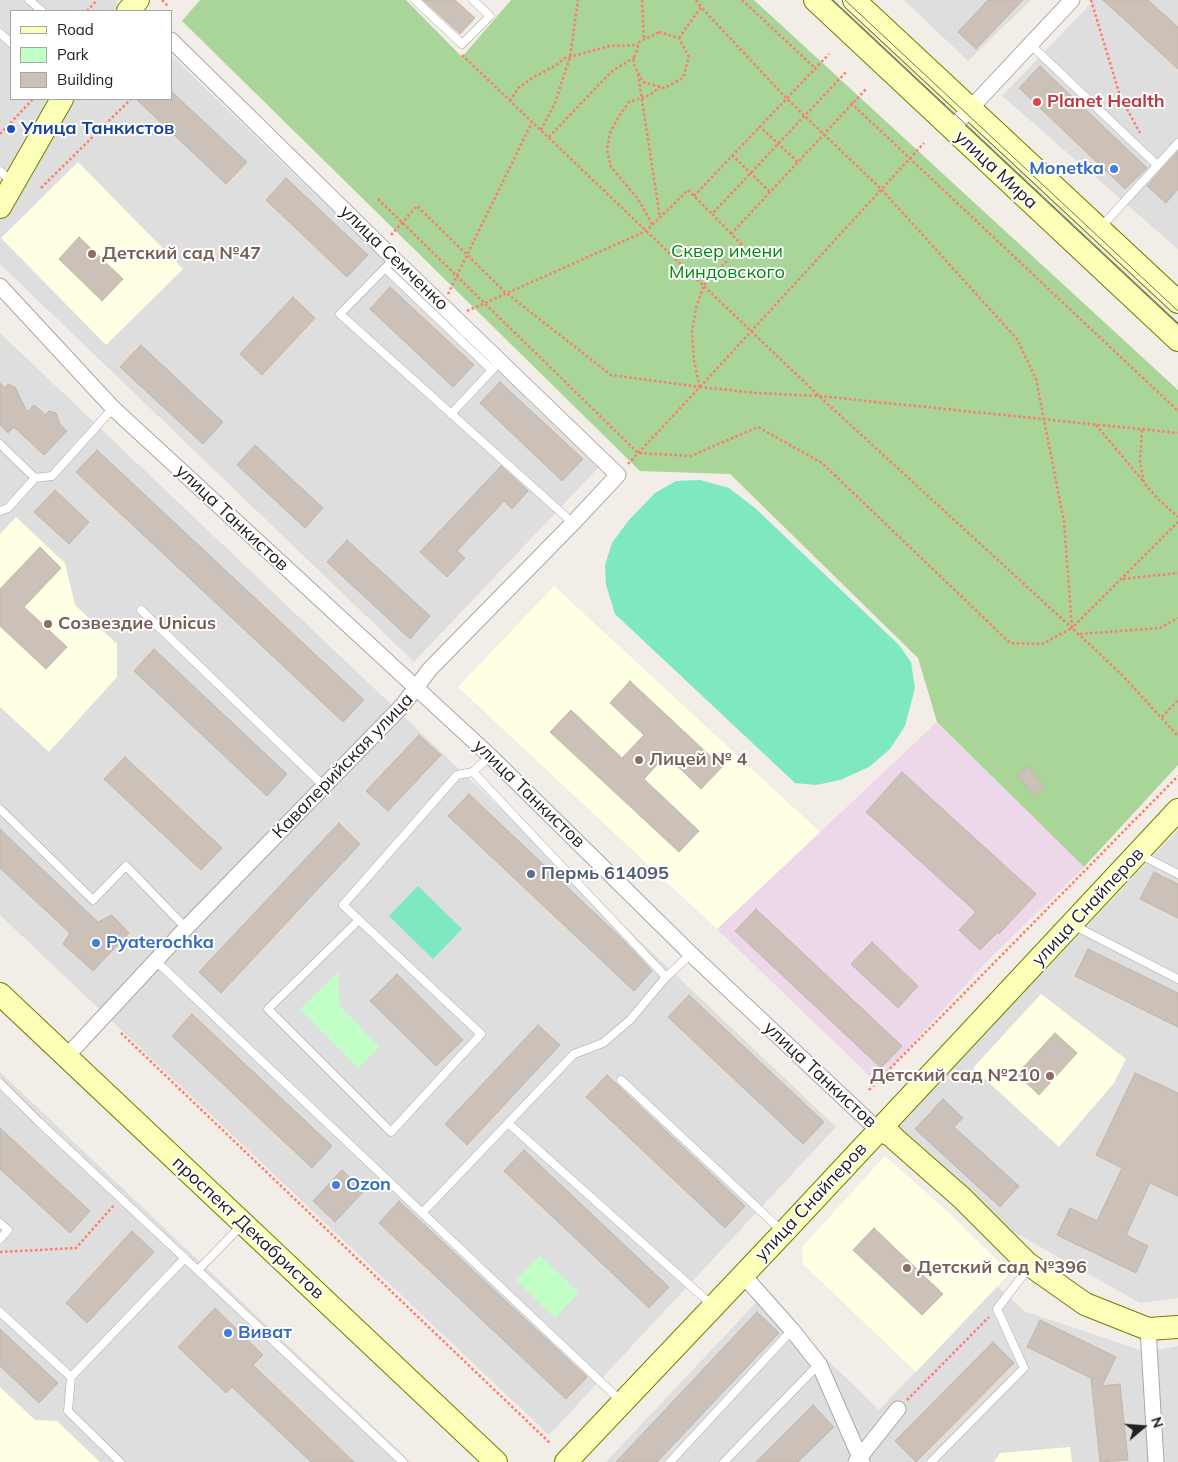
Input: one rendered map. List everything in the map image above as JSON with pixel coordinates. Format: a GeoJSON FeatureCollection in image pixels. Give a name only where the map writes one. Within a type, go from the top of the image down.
{"type":"FeatureCollection","features":[{"type":"Feature","properties":{"kind":"main road","name":"улица Мира"},"geometry":{"type":"LineString","coordinates":[[815,0],[1178,340]]}},
{"type":"Feature","properties":{"kind":"main road","name":"улица Мира"},"geometry":{"type":"LineString","coordinates":[[854,0],[1178,302]]}},
{"type":"Feature","properties":{"kind":"main road"},"geometry":{"type":"LineString","coordinates":[[0,207],[7,178],[61,100]]}},
{"type":"Feature","properties":{"kind":"main road","name":"улица Снайперов"},"geometry":{"type":"LineString","coordinates":[[566,1462],[1178,810]]}},
{"type":"Feature","properties":{"kind":"main road","name":"проспект Декабристов"},"geometry":{"type":"LineString","coordinates":[[0,994],[496,1462]]}},
{"type":"Feature","properties":{"kind":"main road","name":"улица Танкистов"},"geometry":{"type":"LineString","coordinates":[[878,1130],[890,1135],[962,1198],[1027,1263],[1085,1304],[1148,1329],[1178,1327]]}},
{"type":"Feature","properties":{"kind":"street"},"geometry":{"type":"LineString","coordinates":[[952,128],[1072,0]]}},
{"type":"Feature","properties":{"kind":"street","name":"улица Семченко"},"geometry":{"type":"LineString","coordinates":[[172,41],[390,263],[496,366],[618,475]]}},
{"type":"Feature","properties":{"kind":"street","name":"улица Танкистов"},"geometry":{"type":"LineString","coordinates":[[0,286],[113,408],[490,756],[691,954],[878,1130]]}},
{"type":"Feature","properties":{"kind":"street","name":"Кавалерийская улица"},"geometry":{"type":"LineString","coordinates":[[67,1056],[186,928],[417,688],[430,669],[573,524],[618,475]]}},
{"type":"Feature","properties":{"kind":"street"},"geometry":{"type":"LineString","coordinates":[[743,1275],[792,1330],[819,1364],[859,1461]]}},
{"type":"Feature","properties":{"kind":"street"},"geometry":{"type":"LineString","coordinates":[[1148,1329],[1156,1462]]}},
{"type":"Feature","properties":{"kind":"street"},"geometry":{"type":"LineString","coordinates":[[859,1461],[898,1409]]}},
{"type":"Feature","properties":{"kind":"lane"},"geometry":{"type":"LineString","coordinates":[[29,0],[41,10]]}},
{"type":"Feature","properties":{"kind":"lane"},"geometry":{"type":"LineString","coordinates":[[415,0],[462,44],[490,16],[472,0]]}},
{"type":"Feature","properties":{"kind":"lane"},"geometry":{"type":"LineString","coordinates":[[0,33],[10,42]]}},
{"type":"Feature","properties":{"kind":"lane"},"geometry":{"type":"LineString","coordinates":[[1031,45],[1157,166]]}},
{"type":"Feature","properties":{"kind":"lane"},"geometry":{"type":"LineString","coordinates":[[1100,228],[1178,143]]}},
{"type":"Feature","properties":{"kind":"lane"},"geometry":{"type":"LineString","coordinates":[[390,263],[340,314],[573,524]]}},
{"type":"Feature","properties":{"kind":"lane"},"geometry":{"type":"LineString","coordinates":[[452,414],[496,366]]}},
{"type":"Feature","properties":{"kind":"lane"},"geometry":{"type":"LineString","coordinates":[[0,511],[8,508],[35,478],[52,476],[113,408]]}},
{"type":"Feature","properties":{"kind":"lane"},"geometry":{"type":"LineString","coordinates":[[0,444],[35,478]]}},
{"type":"Feature","properties":{"kind":"lane"},"geometry":{"type":"LineString","coordinates":[[140,610],[324,786]]}},
{"type":"Feature","properties":{"kind":"lane"},"geometry":{"type":"LineString","coordinates":[[358,920],[268,1009],[391,1132],[481,1034],[343,905],[457,775],[473,772],[490,756]]}},
{"type":"Feature","properties":{"kind":"lane"},"geometry":{"type":"LineString","coordinates":[[473,772],[666,977]]}},
{"type":"Feature","properties":{"kind":"lane"},"geometry":{"type":"LineString","coordinates":[[0,809],[93,900],[126,866],[186,928]]}},
{"type":"Feature","properties":{"kind":"lane"},"geometry":{"type":"LineString","coordinates":[[1138,853],[1178,874]]}},
{"type":"Feature","properties":{"kind":"lane"},"geometry":{"type":"LineString","coordinates":[[1071,924],[1178,979]]}},
{"type":"Feature","properties":{"kind":"lane"},"geometry":{"type":"LineString","coordinates":[[422,1213],[574,1054],[603,1043],[630,1020],[666,977],[691,954]]}},
{"type":"Feature","properties":{"kind":"lane"},"geometry":{"type":"LineString","coordinates":[[156,961],[622,1402]]}},
{"type":"Feature","properties":{"kind":"lane"},"geometry":{"type":"LineString","coordinates":[[622,1080],[783,1232]]}},
{"type":"Feature","properties":{"kind":"lane"},"geometry":{"type":"LineString","coordinates":[[0,1083],[403,1462]]}},
{"type":"Feature","properties":{"kind":"lane"},"geometry":{"type":"LineString","coordinates":[[508,1123],[713,1305]]}},
{"type":"Feature","properties":{"kind":"lane"},"geometry":{"type":"LineString","coordinates":[[0,1223],[8,1230],[0,1239]]}},
{"type":"Feature","properties":{"kind":"lane"},"geometry":{"type":"LineString","coordinates":[[198,1270],[244,1224]]}},
{"type":"Feature","properties":{"kind":"lane"},"geometry":{"type":"LineString","coordinates":[[120,1462],[68,1411],[71,1377],[185,1258]]}},
{"type":"Feature","properties":{"kind":"lane"},"geometry":{"type":"LineString","coordinates":[[931,1462],[1024,1368],[997,1309],[1023,1275],[1027,1263]]}},
{"type":"Feature","properties":{"kind":"lane"},"geometry":{"type":"LineString","coordinates":[[0,1312],[71,1377]]}},
{"type":"Feature","properties":{"kind":"lane"},"geometry":{"type":"LineString","coordinates":[[670,1462],[792,1330]]}},
{"type":"Feature","properties":{"kind":"lane"},"geometry":{"type":"LineString","coordinates":[[724,1462],[819,1364]]}},
{"type":"Feature","properties":{"kind":"path"},"geometry":{"type":"LineString","coordinates":[[87,10],[98,0]]}},
{"type":"Feature","properties":{"kind":"path"},"geometry":{"type":"LineString","coordinates":[[162,0],[169,6]]}},
{"type":"Feature","properties":{"kind":"path"},"geometry":{"type":"LineString","coordinates":[[541,130],[555,103],[570,56],[578,0]]}},
{"type":"Feature","properties":{"kind":"path"},"geometry":{"type":"LineString","coordinates":[[642,0],[644,40]]}},
{"type":"Feature","properties":{"kind":"path"},"geometry":{"type":"LineString","coordinates":[[696,0],[786,98],[881,189],[1017,339],[1036,380],[1064,522],[1072,628]]}},
{"type":"Feature","properties":{"kind":"path"},"geometry":{"type":"LineString","coordinates":[[742,0],[815,68]]}},
{"type":"Feature","properties":{"kind":"path"},"geometry":{"type":"LineString","coordinates":[[1091,0],[1120,96],[1144,140]]}},
{"type":"Feature","properties":{"kind":"path"},"geometry":{"type":"LineString","coordinates":[[679,38],[701,6]]}},
{"type":"Feature","properties":{"kind":"path"},"geometry":{"type":"LineString","coordinates":[[658,32],[679,38],[689,57],[683,78],[664,88],[643,82],[633,62],[640,42],[658,32]]}},
{"type":"Feature","properties":{"kind":"path"},"geometry":{"type":"LineString","coordinates":[[510,100],[518,88],[534,76],[570,56],[610,46],[639,45]]}},
{"type":"Feature","properties":{"kind":"path"},"geometry":{"type":"LineString","coordinates":[[460,54],[819,396],[1079,634],[1162,717],[1178,736]]}},
{"type":"Feature","properties":{"kind":"path"},"geometry":{"type":"LineString","coordinates":[[694,196],[829,54]]}},
{"type":"Feature","properties":{"kind":"path"},"geometry":{"type":"LineString","coordinates":[[549,138],[611,72],[635,57]]}},
{"type":"Feature","properties":{"kind":"path"},"geometry":{"type":"LineString","coordinates":[[637,70],[660,218]]}},
{"type":"Feature","properties":{"kind":"path"},"geometry":{"type":"LineString","coordinates":[[712,214],[847,71]]}},
{"type":"Feature","properties":{"kind":"path"},"geometry":{"type":"LineString","coordinates":[[652,224],[638,199],[612,167],[607,150],[610,132],[630,102],[650,94],[660,87]]}},
{"type":"Feature","properties":{"kind":"path"},"geometry":{"type":"LineString","coordinates":[[731,234],[866,89]]}},
{"type":"Feature","properties":{"kind":"path"},"geometry":{"type":"LineString","coordinates":[[0,134],[32,100]]}},
{"type":"Feature","properties":{"kind":"path"},"geometry":{"type":"LineString","coordinates":[[41,188],[130,100]]}},
{"type":"Feature","properties":{"kind":"path"},"geometry":{"type":"LineString","coordinates":[[851,103],[1178,411]]}},
{"type":"Feature","properties":{"kind":"path"},"geometry":{"type":"LineString","coordinates":[[446,299],[532,122]]}},
{"type":"Feature","properties":{"kind":"path"},"geometry":{"type":"LineString","coordinates":[[759,126],[798,162]]}},
{"type":"Feature","properties":{"kind":"path"},"geometry":{"type":"LineString","coordinates":[[618,475],[924,143]]}},
{"type":"Feature","properties":{"kind":"path"},"geometry":{"type":"LineString","coordinates":[[732,155],[770,192]]}},
{"type":"Feature","properties":{"kind":"path"},"geometry":{"type":"LineString","coordinates":[[460,314],[646,230],[688,190],[742,245],[704,286],[696,308],[692,332],[694,361],[700,387]]}},
{"type":"Feature","properties":{"kind":"path"},"geometry":{"type":"LineString","coordinates":[[378,199],[638,453],[691,456],[758,427],[822,464],[1010,643],[1042,644],[1072,628],[1178,522]]}},
{"type":"Feature","properties":{"kind":"path"},"geometry":{"type":"LineString","coordinates":[[385,240],[417,206],[506,293],[611,375],[757,393],[819,396],[1178,433]]}},
{"type":"Feature","properties":{"kind":"path"},"geometry":{"type":"LineString","coordinates":[[1096,425],[1159,500],[1178,518]]}},
{"type":"Feature","properties":{"kind":"path"},"geometry":{"type":"LineString","coordinates":[[1142,430],[1140,462],[1144,482]]}},
{"type":"Feature","properties":{"kind":"path"},"geometry":{"type":"LineString","coordinates":[[1122,579],[1178,573]]}},
{"type":"Feature","properties":{"kind":"path"},"geometry":{"type":"LineString","coordinates":[[1079,634],[1160,628],[1178,618]]}},
{"type":"Feature","properties":{"kind":"path"},"geometry":{"type":"LineString","coordinates":[[1162,717],[1178,700]]}},
{"type":"Feature","properties":{"kind":"path"},"geometry":{"type":"LineString","coordinates":[[869,1090],[1178,776]]}},
{"type":"Feature","properties":{"kind":"path"},"geometry":{"type":"LineString","coordinates":[[121,1033],[550,1443]]}},
{"type":"Feature","properties":{"kind":"path"},"geometry":{"type":"LineString","coordinates":[[0,1252],[76,1248],[121,1198]]}},
{"type":"Feature","properties":{"kind":"path"},"geometry":{"type":"LineString","coordinates":[[898,1409],[997,1309]]}},
{"type":"Feature","properties":{"kind":"shaded area"},"geometry":{"type":"Polygon","coordinates":[[[0,0],[117,0],[116,2],[125,10],[10,10],[10,100],[172,100],[172,56],[598,468],[414,662],[0,264],[0,0]]]}},
{"type":"Feature","properties":{"kind":"shaded area"},"geometry":{"type":"Polygon","coordinates":[[[904,0],[1031,0],[968,61],[904,0]]]}},
{"type":"Feature","properties":{"kind":"shaded area"},"geometry":{"type":"Polygon","coordinates":[[[1094,0],[1178,0],[1178,249],[1002,96],[1094,0]]]}},
{"type":"Feature","properties":{"kind":"shaded area","name":"Детский сад №47"},"geometry":{"type":"Polygon","coordinates":[[[78,162],[183,269],[106,345],[1,238],[78,162]]]}},
{"type":"Feature","properties":{"kind":"shaded area"},"geometry":{"type":"Polygon","coordinates":[[[0,333],[836,1127],[549,1435],[0,915],[0,333]]]}},
{"type":"Feature","properties":{"kind":"shaded area","name":"Созвездие Unicus"},"geometry":{"type":"Polygon","coordinates":[[[16,517],[65,563],[75,605],[117,644],[117,677],[49,752],[0,707],[0,534],[16,517]]]}},
{"type":"Feature","properties":{"kind":"shaded area","name":"Лицей № 4"},"geometry":{"type":"Polygon","coordinates":[[[554,586],[820,832],[717,929],[458,687],[554,586]]]}},
{"type":"Feature","properties":{"kind":"shaded area"},"geometry":{"type":"Polygon","coordinates":[[[937,722],[1084,867],[989,959],[877,1083],[717,929],[937,722]]]}},
{"type":"Feature","properties":{"kind":"shaded area"},"geometry":{"type":"Polygon","coordinates":[[[1178,830],[1178,1298],[1140,1303],[1010,1230],[894,1129],[1178,830]]]}},
{"type":"Feature","properties":{"kind":"shaded area","name":"Детский сад №210"},"geometry":{"type":"Polygon","coordinates":[[[1041,994],[1126,1059],[1114,1083],[1059,1147],[973,1068],[1041,994]]]}},
{"type":"Feature","properties":{"kind":"shaded area"},"geometry":{"type":"Polygon","coordinates":[[[0,1072],[411,1462],[0,1462],[0,1072]]]}},
{"type":"Feature","properties":{"kind":"shaded area","name":"Детский сад №396"},"geometry":{"type":"Polygon","coordinates":[[[885,1156],[948,1212],[1010,1273],[916,1372],[803,1264],[802,1247],[885,1156]]]}},
{"type":"Feature","properties":{"kind":"shaded area"},"geometry":{"type":"Polygon","coordinates":[[[997,1286],[1024,1311],[1146,1352],[1178,1346],[1178,1462],[606,1462],[762,1296],[879,1410],[997,1286]]]}},
{"type":"Feature","properties":{"kind":"shaded area"},"geometry":{"type":"Polygon","coordinates":[[[0,1387],[35,1420],[57,1421],[100,1462],[0,1462],[0,1387]]]}},
{"type":"Feature","properties":{"kind":"shaded area"},"geometry":{"type":"Polygon","coordinates":[[[1070,1447],[1072,1462],[994,1462],[1000,1453],[1070,1447]]]}},
{"type":"Feature","properties":{"kind":"green space","name":"Сквер имени Миндовского"},"geometry":{"type":"Polygon","coordinates":[[[200,0],[406,0],[462,57],[511,0],[754,0],[1178,390],[1178,765],[1084,867],[937,722],[918,658],[730,474],[640,471],[182,21],[200,0]]]}},
{"type":"Feature","properties":{"kind":"green space"},"geometry":{"type":"Polygon","coordinates":[[[700,480],[729,488],[755,508],[899,645],[911,662],[915,688],[905,726],[890,749],[869,767],[840,780],[816,785],[795,783],[615,614],[606,585],[605,565],[612,543],[629,520],[655,493],[676,481],[700,480]]]}},
{"type":"Feature","properties":{"kind":"green space"},"geometry":{"type":"Polygon","coordinates":[[[418,886],[462,929],[433,959],[389,916],[418,886]]]}},
{"type":"Feature","properties":{"kind":"green space"},"geometry":{"type":"Polygon","coordinates":[[[338,972],[340,1006],[379,1047],[358,1068],[300,1009],[338,972]]]}},
{"type":"Feature","properties":{"kind":"green space"},"geometry":{"type":"Polygon","coordinates":[[[540,1256],[579,1293],[555,1318],[516,1280],[540,1256]]]}},
{"type":"Feature","properties":{"kind":"building"},"geometry":{"type":"Polygon","coordinates":[[[423,0],[455,0],[475,18],[460,34],[423,0]]]}},
{"type":"Feature","properties":{"kind":"building"},"geometry":{"type":"Polygon","coordinates":[[[988,0],[1023,0],[976,49],[958,32],[988,0]]]}},
{"type":"Feature","properties":{"kind":"building"},"geometry":{"type":"Polygon","coordinates":[[[1103,0],[1148,0],[1178,27],[1178,69],[1103,0]]]}},
{"type":"Feature","properties":{"kind":"building"},"geometry":{"type":"Polygon","coordinates":[[[1040,66],[1147,168],[1125,189],[1019,88],[1040,66]]]}},
{"type":"Feature","properties":{"kind":"building"},"geometry":{"type":"Polygon","coordinates":[[[172,92],[247,162],[226,184],[137,100],[172,100],[172,92]]]}},
{"type":"Feature","properties":{"kind":"building"},"geometry":{"type":"Polygon","coordinates":[[[1178,151],[1178,189],[1166,203],[1147,186],[1178,151]]]}},
{"type":"Feature","properties":{"kind":"building"},"geometry":{"type":"Polygon","coordinates":[[[286,178],[368,255],[347,277],[266,200],[286,178]]]}},
{"type":"Feature","properties":{"kind":"building"},"geometry":{"type":"Polygon","coordinates":[[[79,237],[123,279],[102,301],[59,259],[79,237]]]}},
{"type":"Feature","properties":{"kind":"building"},"geometry":{"type":"Polygon","coordinates":[[[390,287],[474,365],[453,387],[370,309],[390,287]]]}},
{"type":"Feature","properties":{"kind":"building"},"geometry":{"type":"Polygon","coordinates":[[[293,297],[315,318],[262,375],[240,354],[293,297]]]}},
{"type":"Feature","properties":{"kind":"building"},"geometry":{"type":"Polygon","coordinates":[[[141,345],[223,422],[203,444],[120,367],[141,345]]]}},
{"type":"Feature","properties":{"kind":"building"},"geometry":{"type":"Polygon","coordinates":[[[500,382],[583,459],[562,481],[480,403],[500,382]]]}},
{"type":"Feature","properties":{"kind":"building"},"geometry":{"type":"Polygon","coordinates":[[[0,383],[5,388],[8,384],[15,387],[27,412],[34,405],[46,415],[49,411],[56,413],[60,424],[67,431],[44,455],[14,427],[8,433],[0,425],[0,383]]]}},
{"type":"Feature","properties":{"kind":"building"},"geometry":{"type":"Polygon","coordinates":[[[255,445],[323,508],[305,528],[237,465],[255,445]]]}},
{"type":"Feature","properties":{"kind":"building"},"geometry":{"type":"Polygon","coordinates":[[[97,450],[364,700],[343,722],[76,472],[97,450]]]}},
{"type":"Feature","properties":{"kind":"building"},"geometry":{"type":"Polygon","coordinates":[[[501,466],[528,491],[512,509],[504,501],[457,551],[465,558],[447,577],[420,552],[501,466]]]}},
{"type":"Feature","properties":{"kind":"building"},"geometry":{"type":"Polygon","coordinates":[[[55,490],[89,522],[69,544],[34,512],[55,490]]]}},
{"type":"Feature","properties":{"kind":"building"},"geometry":{"type":"Polygon","coordinates":[[[347,540],[430,616],[410,639],[327,562],[347,540]]]}},
{"type":"Feature","properties":{"kind":"building"},"geometry":{"type":"Polygon","coordinates":[[[40,547],[61,568],[24,607],[67,647],[46,669],[0,626],[0,589],[40,547]]]}},
{"type":"Feature","properties":{"kind":"building"},"geometry":{"type":"Polygon","coordinates":[[[154,649],[287,774],[267,796],[134,671],[154,649]]]}},
{"type":"Feature","properties":{"kind":"building"},"geometry":{"type":"Polygon","coordinates":[[[630,681],[722,767],[701,789],[666,755],[644,779],[699,831],[679,852],[550,732],[571,710],[622,758],[644,735],[610,703],[630,681]]]}},
{"type":"Feature","properties":{"kind":"building"},"geometry":{"type":"Polygon","coordinates":[[[419,735],[441,755],[388,811],[366,791],[419,735]]]}},
{"type":"Feature","properties":{"kind":"building"},"geometry":{"type":"Polygon","coordinates":[[[125,757],[222,848],[201,870],[104,779],[125,757]]]}},
{"type":"Feature","properties":{"kind":"building"},"geometry":{"type":"Polygon","coordinates":[[[1028,766],[1044,787],[1034,796],[1017,775],[1028,766]]]}},
{"type":"Feature","properties":{"kind":"building"},"geometry":{"type":"Polygon","coordinates":[[[902,772],[1036,894],[999,934],[998,932],[980,950],[959,930],[976,912],[866,812],[902,772]]]}},
{"type":"Feature","properties":{"kind":"building"},"geometry":{"type":"Polygon","coordinates":[[[469,794],[620,937],[652,971],[634,991],[448,816],[469,794]]]}},
{"type":"Feature","properties":{"kind":"building"},"geometry":{"type":"Polygon","coordinates":[[[339,823],[360,844],[221,993],[199,972],[339,823]]]}},
{"type":"Feature","properties":{"kind":"building"},"geometry":{"type":"Polygon","coordinates":[[[0,829],[98,922],[112,915],[129,933],[93,971],[63,944],[70,933],[0,868],[0,829]]]}},
{"type":"Feature","properties":{"kind":"building"},"geometry":{"type":"Polygon","coordinates":[[[1154,872],[1178,884],[1178,918],[1140,899],[1154,872]]]}},
{"type":"Feature","properties":{"kind":"building"},"geometry":{"type":"Polygon","coordinates":[[[756,909],[902,1046],[881,1068],[735,931],[756,909]]]}},
{"type":"Feature","properties":{"kind":"building"},"geometry":{"type":"Polygon","coordinates":[[[872,942],[918,986],[898,1008],[851,964],[872,942]]]}},
{"type":"Feature","properties":{"kind":"building"},"geometry":{"type":"Polygon","coordinates":[[[1088,949],[1178,993],[1178,1027],[1075,976],[1088,949]]]}},
{"type":"Feature","properties":{"kind":"building"},"geometry":{"type":"Polygon","coordinates":[[[397,974],[463,1040],[436,1066],[370,1001],[397,974]]]}},
{"type":"Feature","properties":{"kind":"building"},"geometry":{"type":"Polygon","coordinates":[[[689,995],[824,1122],[803,1144],[668,1017],[689,995]]]}},
{"type":"Feature","properties":{"kind":"building"},"geometry":{"type":"Polygon","coordinates":[[[192,1014],[332,1146],[312,1168],[172,1036],[192,1014]]]}},
{"type":"Feature","properties":{"kind":"building"},"geometry":{"type":"Polygon","coordinates":[[[538,1025],[560,1045],[467,1145],[445,1124],[538,1025]]]}},
{"type":"Feature","properties":{"kind":"building"},"geometry":{"type":"Polygon","coordinates":[[[1055,1033],[1077,1053],[1039,1095],[1017,1074],[1055,1033]]]}},
{"type":"Feature","properties":{"kind":"building"},"geometry":{"type":"Polygon","coordinates":[[[1135,1073],[1178,1093],[1178,1196],[1150,1183],[1126,1235],[1148,1246],[1136,1273],[1057,1235],[1070,1208],[1097,1221],[1122,1168],[1096,1155],[1135,1073]]]}},
{"type":"Feature","properties":{"kind":"building"},"geometry":{"type":"Polygon","coordinates":[[[607,1075],[745,1206],[725,1228],[586,1097],[607,1075]]]}},
{"type":"Feature","properties":{"kind":"building"},"geometry":{"type":"Polygon","coordinates":[[[943,1099],[963,1118],[954,1127],[1019,1186],[1000,1207],[915,1129],[943,1099]]]}},
{"type":"Feature","properties":{"kind":"building"},"geometry":{"type":"Polygon","coordinates":[[[0,1128],[90,1211],[70,1233],[0,1169],[0,1128]]]}},
{"type":"Feature","properties":{"kind":"building"},"geometry":{"type":"Polygon","coordinates":[[[524,1150],[669,1287],[649,1308],[504,1171],[524,1150]]]}},
{"type":"Feature","properties":{"kind":"building"},"geometry":{"type":"Polygon","coordinates":[[[342,1170],[364,1191],[335,1222],[313,1201],[342,1170]]]}},
{"type":"Feature","properties":{"kind":"building"},"geometry":{"type":"Polygon","coordinates":[[[399,1201],[587,1377],[566,1399],[379,1223],[399,1201]]]}},
{"type":"Feature","properties":{"kind":"building"},"geometry":{"type":"Polygon","coordinates":[[[874,1228],[943,1294],[922,1315],[853,1250],[874,1228]]]}},
{"type":"Feature","properties":{"kind":"building"},"geometry":{"type":"Polygon","coordinates":[[[132,1231],[154,1252],[87,1323],[66,1303],[132,1231]]]}},
{"type":"Feature","properties":{"kind":"building"},"geometry":{"type":"Polygon","coordinates":[[[215,1308],[263,1355],[253,1365],[354,1462],[311,1462],[232,1387],[226,1393],[178,1347],[215,1308]]]}},
{"type":"Feature","properties":{"kind":"building"},"geometry":{"type":"Polygon","coordinates":[[[757,1312],[779,1333],[657,1462],[616,1462],[757,1312]]]}},
{"type":"Feature","properties":{"kind":"building"},"geometry":{"type":"Polygon","coordinates":[[[1040,1320],[1116,1357],[1102,1386],[1120,1384],[1128,1460],[1100,1462],[1091,1378],[1027,1347],[1040,1320]]]}},
{"type":"Feature","properties":{"kind":"building"},"geometry":{"type":"Polygon","coordinates":[[[0,1329],[58,1383],[39,1403],[0,1366],[0,1329]]]}},
{"type":"Feature","properties":{"kind":"building"},"geometry":{"type":"Polygon","coordinates":[[[993,1342],[1014,1363],[916,1462],[895,1441],[993,1342]]]}},
{"type":"Feature","properties":{"kind":"building"},"geometry":{"type":"Polygon","coordinates":[[[813,1405],[834,1427],[798,1462],[756,1462],[813,1405]]]}},
{"type":"Feature","properties":{"kind":"tram line"},"geometry":{"type":"LineString","coordinates":[[833,0],[1178,323]]}},
{"type":"Feature","properties":{"kind":"tram line"},"geometry":{"type":"LineString","coordinates":[[845,0],[1178,311]]}},
{"type":"Feature","properties":{"kind":"place","name":"Planet Health"},"geometry":{"type":"Point","coordinates":[1037,102]}},
{"type":"Feature","properties":{"kind":"place","name":"Улица Танкистов"},"geometry":{"type":"Point","coordinates":[11,129]}},
{"type":"Feature","properties":{"kind":"place","name":"Monetka"},"geometry":{"type":"Point","coordinates":[1114,169]}},
{"type":"Feature","properties":{"kind":"place","name":"Детский сад №47"},"geometry":{"type":"Point","coordinates":[92,254]}},
{"type":"Feature","properties":{"kind":"place","name":"Созвездие Unicus"},"geometry":{"type":"Point","coordinates":[48,624]}},
{"type":"Feature","properties":{"kind":"place","name":"Лицей № 4"},"geometry":{"type":"Point","coordinates":[639,760]}},
{"type":"Feature","properties":{"kind":"place","name":"Пермь 614095"},"geometry":{"type":"Point","coordinates":[531,874]}},
{"type":"Feature","properties":{"kind":"place","name":"Pyaterochka"},"geometry":{"type":"Point","coordinates":[96,943]}},
{"type":"Feature","properties":{"kind":"place","name":"Детский сад №210"},"geometry":{"type":"Point","coordinates":[1050,1076]}},
{"type":"Feature","properties":{"kind":"place","name":"Ozon"},"geometry":{"type":"Point","coordinates":[336,1185]}},
{"type":"Feature","properties":{"kind":"place","name":"Детский сад №396"},"geometry":{"type":"Point","coordinates":[907,1268]}},
{"type":"Feature","properties":{"kind":"place","name":"Виват"},"geometry":{"type":"Point","coordinates":[228,1333]}}]}
